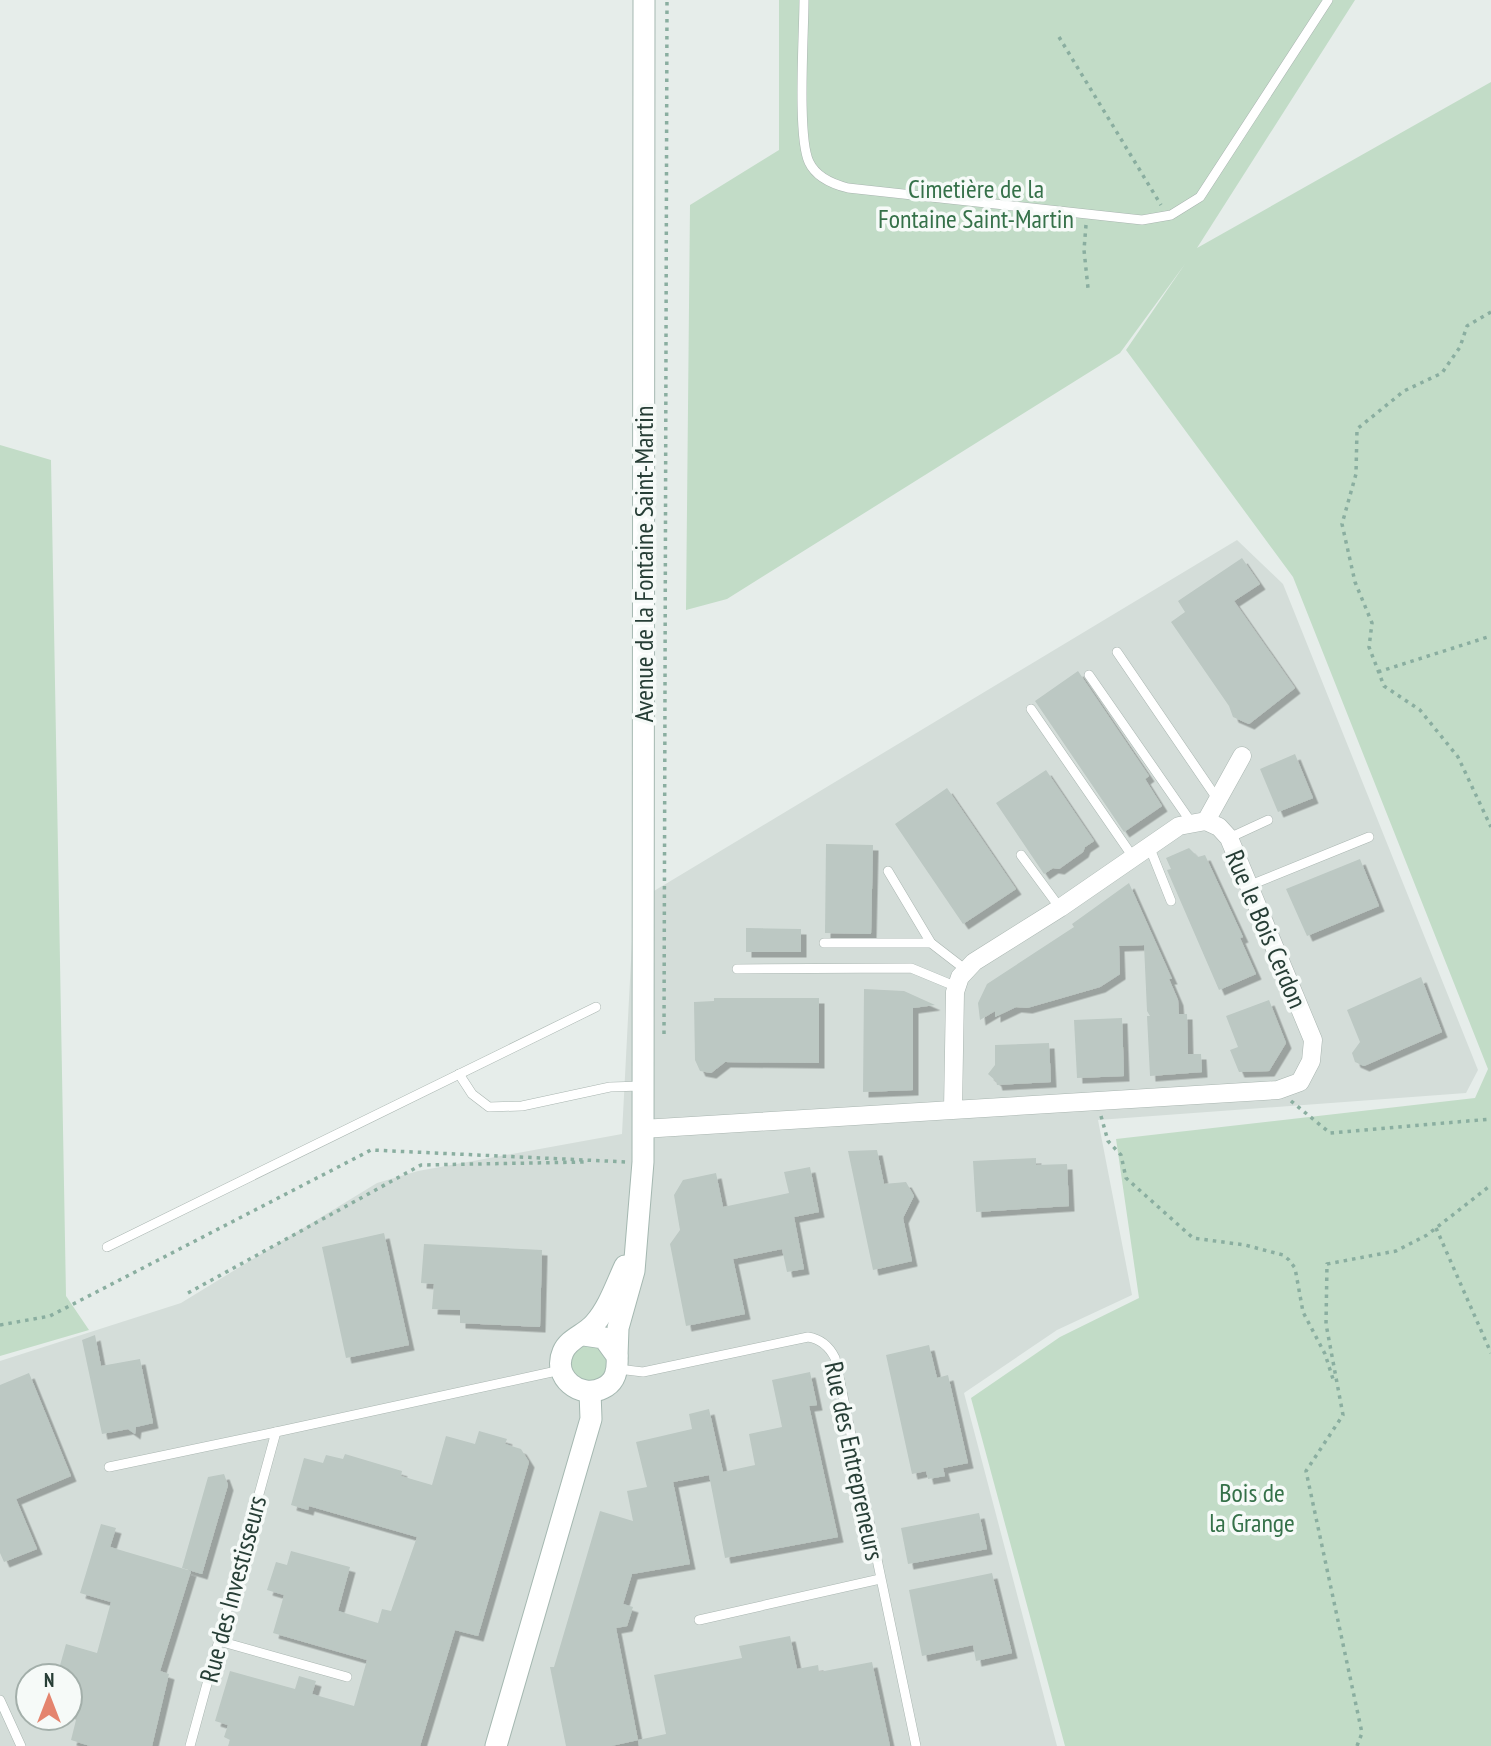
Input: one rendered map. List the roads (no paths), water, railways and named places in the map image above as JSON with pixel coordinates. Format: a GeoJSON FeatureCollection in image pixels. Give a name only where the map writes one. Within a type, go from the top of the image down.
{"type":"FeatureCollection","features":[{"type":"Feature","properties":{"kind":"main road","name":"Avenue de la Fontaine Saint-Martin"},"geometry":{"type":"LineString","coordinates":[[618,1362],[618,1328],[634,1271],[633,1162],[642,1129],[645,0]]}},
{"type":"Feature","properties":{"kind":"main road"},"geometry":{"type":"LineString","coordinates":[[584,1335],[604,1338],[618,1362],[608,1385],[590,1392],[572,1386],[561,1370],[561,1360],[568,1344],[584,1335],[605,1310],[635,1245]]}},
{"type":"Feature","properties":{"kind":"main road"},"geometry":{"type":"LineString","coordinates":[[496,1746],[591,1419],[590,1392]]}},
{"type":"Feature","properties":{"kind":"street"},"geometry":{"type":"LineString","coordinates":[[953,1110],[957,987],[967,970],[974,962],[1060,908],[1179,826],[1198,822],[1218,800],[1242,756]]}},
{"type":"Feature","properties":{"kind":"street","name":"Rue le Bois Cerdon"},"geometry":{"type":"LineString","coordinates":[[642,1129],[1278,1090],[1300,1082],[1311,1061],[1313,1040],[1228,838],[1219,827],[1198,822]]}},
{"type":"Feature","properties":{"kind":"lane"},"geometry":{"type":"LineString","coordinates":[[804,0],[804,144],[808,160],[818,175],[848,188],[1142,220],[1165,217],[1200,197],[1328,0]]}},
{"type":"Feature","properties":{"kind":"lane"},"geometry":{"type":"LineString","coordinates":[[1117,652],[1218,800]]}},
{"type":"Feature","properties":{"kind":"lane"},"geometry":{"type":"LineString","coordinates":[[1089,675],[1198,822]]}},
{"type":"Feature","properties":{"kind":"lane"},"geometry":{"type":"LineString","coordinates":[[1031,709],[1133,857]]}},
{"type":"Feature","properties":{"kind":"lane"},"geometry":{"type":"LineString","coordinates":[[1228,838],[1268,820]]}},
{"type":"Feature","properties":{"kind":"lane"},"geometry":{"type":"LineString","coordinates":[[1247,887],[1369,837]]}},
{"type":"Feature","properties":{"kind":"lane"},"geometry":{"type":"LineString","coordinates":[[1149,846],[1171,901]]}},
{"type":"Feature","properties":{"kind":"lane"},"geometry":{"type":"LineString","coordinates":[[1021,855],[1060,908]]}},
{"type":"Feature","properties":{"kind":"lane"},"geometry":{"type":"LineString","coordinates":[[888,871],[931,943],[967,970]]}},
{"type":"Feature","properties":{"kind":"lane"},"geometry":{"type":"LineString","coordinates":[[824,943],[931,943]]}},
{"type":"Feature","properties":{"kind":"lane"},"geometry":{"type":"LineString","coordinates":[[737,969],[911,968],[957,987]]}},
{"type":"Feature","properties":{"kind":"lane"},"geometry":{"type":"LineString","coordinates":[[107,1247],[596,1007]]}},
{"type":"Feature","properties":{"kind":"lane"},"geometry":{"type":"LineString","coordinates":[[459,1074],[472,1094],[489,1107],[522,1106],[610,1087],[641,1086]]}},
{"type":"Feature","properties":{"kind":"lane","name":"Rue des Entrepreneurs"},"geometry":{"type":"LineString","coordinates":[[618,1362],[643,1372],[808,1337],[824,1343],[835,1358],[916,1746]]}},
{"type":"Feature","properties":{"kind":"lane"},"geometry":{"type":"LineString","coordinates":[[109,1467],[561,1370]]}},
{"type":"Feature","properties":{"kind":"lane","name":"Rue des Investisseurs"},"geometry":{"type":"LineString","coordinates":[[190,1746],[276,1432]]}},
{"type":"Feature","properties":{"kind":"lane"},"geometry":{"type":"LineString","coordinates":[[699,1619],[880,1579]]}},
{"type":"Feature","properties":{"kind":"lane"},"geometry":{"type":"LineString","coordinates":[[219,1641],[347,1677]]}},
{"type":"Feature","properties":{"kind":"lane"},"geometry":{"type":"LineString","coordinates":[[0,1700],[21,1746]]}},
{"type":"Feature","properties":{"kind":"park label","name":"Cimetière de la Fontaine Saint-Martin"},"geometry":{"type":"Point","coordinates":[976,204]}},
{"type":"Feature","properties":{"kind":"park label","name":"Bois de la Grange"},"geometry":{"type":"Point","coordinates":[1252,1508]}}]}
